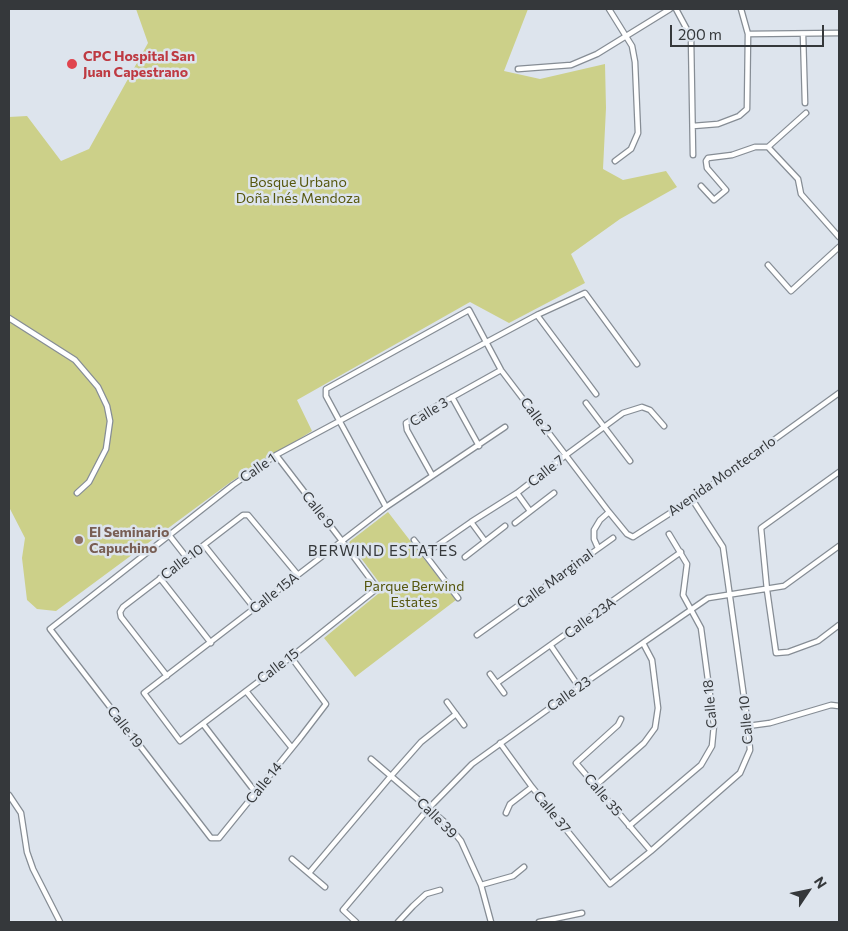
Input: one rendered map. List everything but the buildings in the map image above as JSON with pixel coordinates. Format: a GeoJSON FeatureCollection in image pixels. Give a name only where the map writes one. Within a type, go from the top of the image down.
{"type":"FeatureCollection","features":[{"type":"Feature","properties":{"kind":"street"},"geometry":{"type":"LineString","coordinates":[[609,9],[632,46],[635,62],[638,133],[631,149],[615,161]]}},
{"type":"Feature","properties":{"kind":"street"},"geometry":{"type":"LineString","coordinates":[[518,69],[571,65],[597,54],[670,9]]}},
{"type":"Feature","properties":{"kind":"street"},"geometry":{"type":"LineString","coordinates":[[676,9],[691,37],[693,155]]}},
{"type":"Feature","properties":{"kind":"street"},"geometry":{"type":"LineString","coordinates":[[693,126],[718,124],[739,116],[747,109],[748,34],[741,9]]}},
{"type":"Feature","properties":{"kind":"street"},"geometry":{"type":"LineString","coordinates":[[748,34],[839,33]]}},
{"type":"Feature","properties":{"kind":"street"},"geometry":{"type":"LineString","coordinates":[[803,34],[804,103]]}},
{"type":"Feature","properties":{"kind":"street"},"geometry":{"type":"LineString","coordinates":[[701,186],[714,200],[726,190],[707,168],[706,161],[708,158],[732,155],[755,147],[768,147],[806,113]]}},
{"type":"Feature","properties":{"kind":"street"},"geometry":{"type":"LineString","coordinates":[[768,147],[798,179],[801,194],[839,237]]}},
{"type":"Feature","properties":{"kind":"street"},"geometry":{"type":"LineString","coordinates":[[768,265],[791,292],[839,247]]}},
{"type":"Feature","properties":{"kind":"street","name":"Calle 1"},"geometry":{"type":"LineString","coordinates":[[51,628],[233,485],[276,455],[486,341],[585,293],[637,364]]}},
{"type":"Feature","properties":{"kind":"street","name":"Calle 2"},"geometry":{"type":"LineString","coordinates":[[339,420],[326,396],[326,389],[469,310],[501,370],[609,512]]}},
{"type":"Feature","properties":{"kind":"street"},"geometry":{"type":"LineString","coordinates":[[537,315],[596,394]]}},
{"type":"Feature","properties":{"kind":"street"},"geometry":{"type":"LineString","coordinates":[[9,318],[75,360],[98,387],[107,406],[110,421],[106,449],[89,482],[77,494]]}},
{"type":"Feature","properties":{"kind":"street","name":"Calle 3"},"geometry":{"type":"LineString","coordinates":[[432,476],[407,430],[406,423],[501,370]]}},
{"type":"Feature","properties":{"kind":"street","name":"Avenida Montecarlo"},"geometry":{"type":"LineString","coordinates":[[609,512],[627,534],[633,537],[692,499],[839,392]]}},
{"type":"Feature","properties":{"kind":"street"},"geometry":{"type":"LineString","coordinates":[[452,397],[479,446]]}},
{"type":"Feature","properties":{"kind":"street"},"geometry":{"type":"LineString","coordinates":[[586,403],[630,461]]}},
{"type":"Feature","properties":{"kind":"street","name":"Calle 7"},"geometry":{"type":"LineString","coordinates":[[425,554],[517,493],[623,413],[642,407],[650,410],[664,426]]}},
{"type":"Feature","properties":{"kind":"street"},"geometry":{"type":"LineString","coordinates":[[339,420],[386,507]]}},
{"type":"Feature","properties":{"kind":"street","name":"Calle 15A"},"geometry":{"type":"LineString","coordinates":[[180,741],[144,694],[386,507],[505,427]]}},
{"type":"Feature","properties":{"kind":"street","name":"Calle 9"},"geometry":{"type":"LineString","coordinates":[[276,455],[374,584],[375,590]]}},
{"type":"Feature","properties":{"kind":"street"},"geometry":{"type":"LineString","coordinates":[[839,472],[761,528],[776,653],[788,652],[818,641],[839,625]]}},
{"type":"Feature","properties":{"kind":"street"},"geometry":{"type":"LineString","coordinates":[[517,493],[530,510]]}},
{"type":"Feature","properties":{"kind":"street"},"geometry":{"type":"LineString","coordinates":[[515,523],[554,493]]}},
{"type":"Feature","properties":{"kind":"street","name":"Calle 10"},"geometry":{"type":"LineString","coordinates":[[606,879],[610,884],[651,851],[740,773],[750,750],[731,595],[723,547],[692,499]]}},
{"type":"Feature","properties":{"kind":"street","name":"Calle Marginal"},"geometry":{"type":"LineString","coordinates":[[477,636],[598,548],[594,539],[594,530],[600,520],[609,512]]}},
{"type":"Feature","properties":{"kind":"street","name":"Calle 10"},"geometry":{"type":"LineString","coordinates":[[167,676],[121,617],[120,612],[123,607],[160,578],[243,515],[248,515],[298,575]]}},
{"type":"Feature","properties":{"kind":"street"},"geometry":{"type":"LineString","coordinates":[[471,522],[485,541]]}},
{"type":"Feature","properties":{"kind":"street"},"geometry":{"type":"LineString","coordinates":[[465,557],[506,526]]}},
{"type":"Feature","properties":{"kind":"street"},"geometry":{"type":"LineString","coordinates":[[669,534],[681,552]]}},
{"type":"Feature","properties":{"kind":"street"},"geometry":{"type":"LineString","coordinates":[[169,535],[187,558]]}},
{"type":"Feature","properties":{"kind":"street"},"geometry":{"type":"LineString","coordinates":[[598,548],[613,538]]}},
{"type":"Feature","properties":{"kind":"street"},"geometry":{"type":"LineString","coordinates":[[414,540],[458,598]]}},
{"type":"Feature","properties":{"kind":"street"},"geometry":{"type":"LineString","coordinates":[[204,545],[254,608]]}},
{"type":"Feature","properties":{"kind":"street","name":"Calle 23"},"geometry":{"type":"LineString","coordinates":[[356,922],[343,910],[429,808],[472,764],[579,686],[708,598],[784,586],[839,546]]}},
{"type":"Feature","properties":{"kind":"street","name":"Calle 18"},"geometry":{"type":"LineString","coordinates":[[629,826],[701,764],[712,746],[714,725],[701,628],[684,594],[687,564],[681,552]]}},
{"type":"Feature","properties":{"kind":"street","name":"Calle 23A"},"geometry":{"type":"LineString","coordinates":[[497,683],[681,552]]}},
{"type":"Feature","properties":{"kind":"street"},"geometry":{"type":"LineString","coordinates":[[160,578],[211,643]]}},
{"type":"Feature","properties":{"kind":"street","name":"Calle 15"},"geometry":{"type":"LineString","coordinates":[[180,741],[291,657],[375,590]]}},
{"type":"Feature","properties":{"kind":"street","name":"Calle 19"},"geometry":{"type":"LineString","coordinates":[[51,628],[202,826]]}},
{"type":"Feature","properties":{"kind":"street"},"geometry":{"type":"LineString","coordinates":[[595,786],[644,743],[655,728],[658,708],[652,660],[642,643]]}},
{"type":"Feature","properties":{"kind":"street"},"geometry":{"type":"LineString","coordinates":[[551,646],[579,686]]}},
{"type":"Feature","properties":{"kind":"street","name":"Calle 14"},"geometry":{"type":"LineString","coordinates":[[202,826],[211,838],[219,838],[326,704],[291,657]]}},
{"type":"Feature","properties":{"kind":"street"},"geometry":{"type":"LineString","coordinates":[[490,674],[504,693]]}},
{"type":"Feature","properties":{"kind":"street"},"geometry":{"type":"LineString","coordinates":[[246,691],[292,748]]}},
{"type":"Feature","properties":{"kind":"street"},"geometry":{"type":"LineString","coordinates":[[447,702],[464,725]]}},
{"type":"Feature","properties":{"kind":"street"},"geometry":{"type":"LineString","coordinates":[[748,726],[770,724],[831,705],[839,706]]}},
{"type":"Feature","properties":{"kind":"street"},"geometry":{"type":"LineString","coordinates":[[309,873],[421,742],[456,714]]}},
{"type":"Feature","properties":{"kind":"street","name":"Calle 35"},"geometry":{"type":"LineString","coordinates":[[621,719],[618,725],[576,763],[651,851]]}},
{"type":"Feature","properties":{"kind":"street"},"geometry":{"type":"LineString","coordinates":[[202,724],[256,793]]}},
{"type":"Feature","properties":{"kind":"street","name":"Calle 37"},"geometry":{"type":"LineString","coordinates":[[500,743],[532,787],[606,879]]}},
{"type":"Feature","properties":{"kind":"street","name":"Calle 39"},"geometry":{"type":"LineString","coordinates":[[371,759],[448,825],[461,841],[481,886],[491,922]]}},
{"type":"Feature","properties":{"kind":"street"},"geometry":{"type":"LineString","coordinates":[[506,812],[510,804],[532,787]]}},
{"type":"Feature","properties":{"kind":"street"},"geometry":{"type":"LineString","coordinates":[[9,796],[21,814],[26,852],[60,922]]}},
{"type":"Feature","properties":{"kind":"street"},"geometry":{"type":"LineString","coordinates":[[292,859],[325,888]]}},
{"type":"Feature","properties":{"kind":"street"},"geometry":{"type":"LineString","coordinates":[[481,886],[513,876],[524,867]]}},
{"type":"Feature","properties":{"kind":"street"},"geometry":{"type":"LineString","coordinates":[[398,922],[426,894],[440,890]]}},
{"type":"Feature","properties":{"kind":"street"},"geometry":{"type":"LineString","coordinates":[[539,922],[582,913]]}},
{"type":"Feature","properties":{"kind":"green space","name":"Bosque Urbano Doña Inés Mendoza"},"geometry":{"type":"Polygon","coordinates":[[[136,9],[528,9],[504,71],[540,79],[605,64],[606,108],[603,169],[623,180],[666,171],[677,187],[620,219],[571,254],[585,283],[509,323],[470,302],[297,400],[312,431],[232,481],[56,611],[37,609],[27,600],[22,558],[25,538],[9,507],[9,117],[27,116],[61,161],[89,149],[148,43],[136,9]]]}},
{"type":"Feature","properties":{"kind":"green space","name":"Parque Berwind Estates"},"geometry":{"type":"Polygon","coordinates":[[[388,512],[456,600],[355,677],[324,638],[384,589],[349,542],[388,512]]]}},
{"type":"Feature","properties":{"kind":"place","name":"CPC Hospital San Juan Capestrano"},"geometry":{"type":"Point","coordinates":[72,64]}},
{"type":"Feature","properties":{"kind":"place","name":"El Seminario Capuchino"},"geometry":{"type":"Point","coordinates":[79,540]}},
{"type":"Feature","properties":{"kind":"district","name":"BERWIND ESTATES"},"geometry":{"type":"Point","coordinates":[383,551]}}]}
